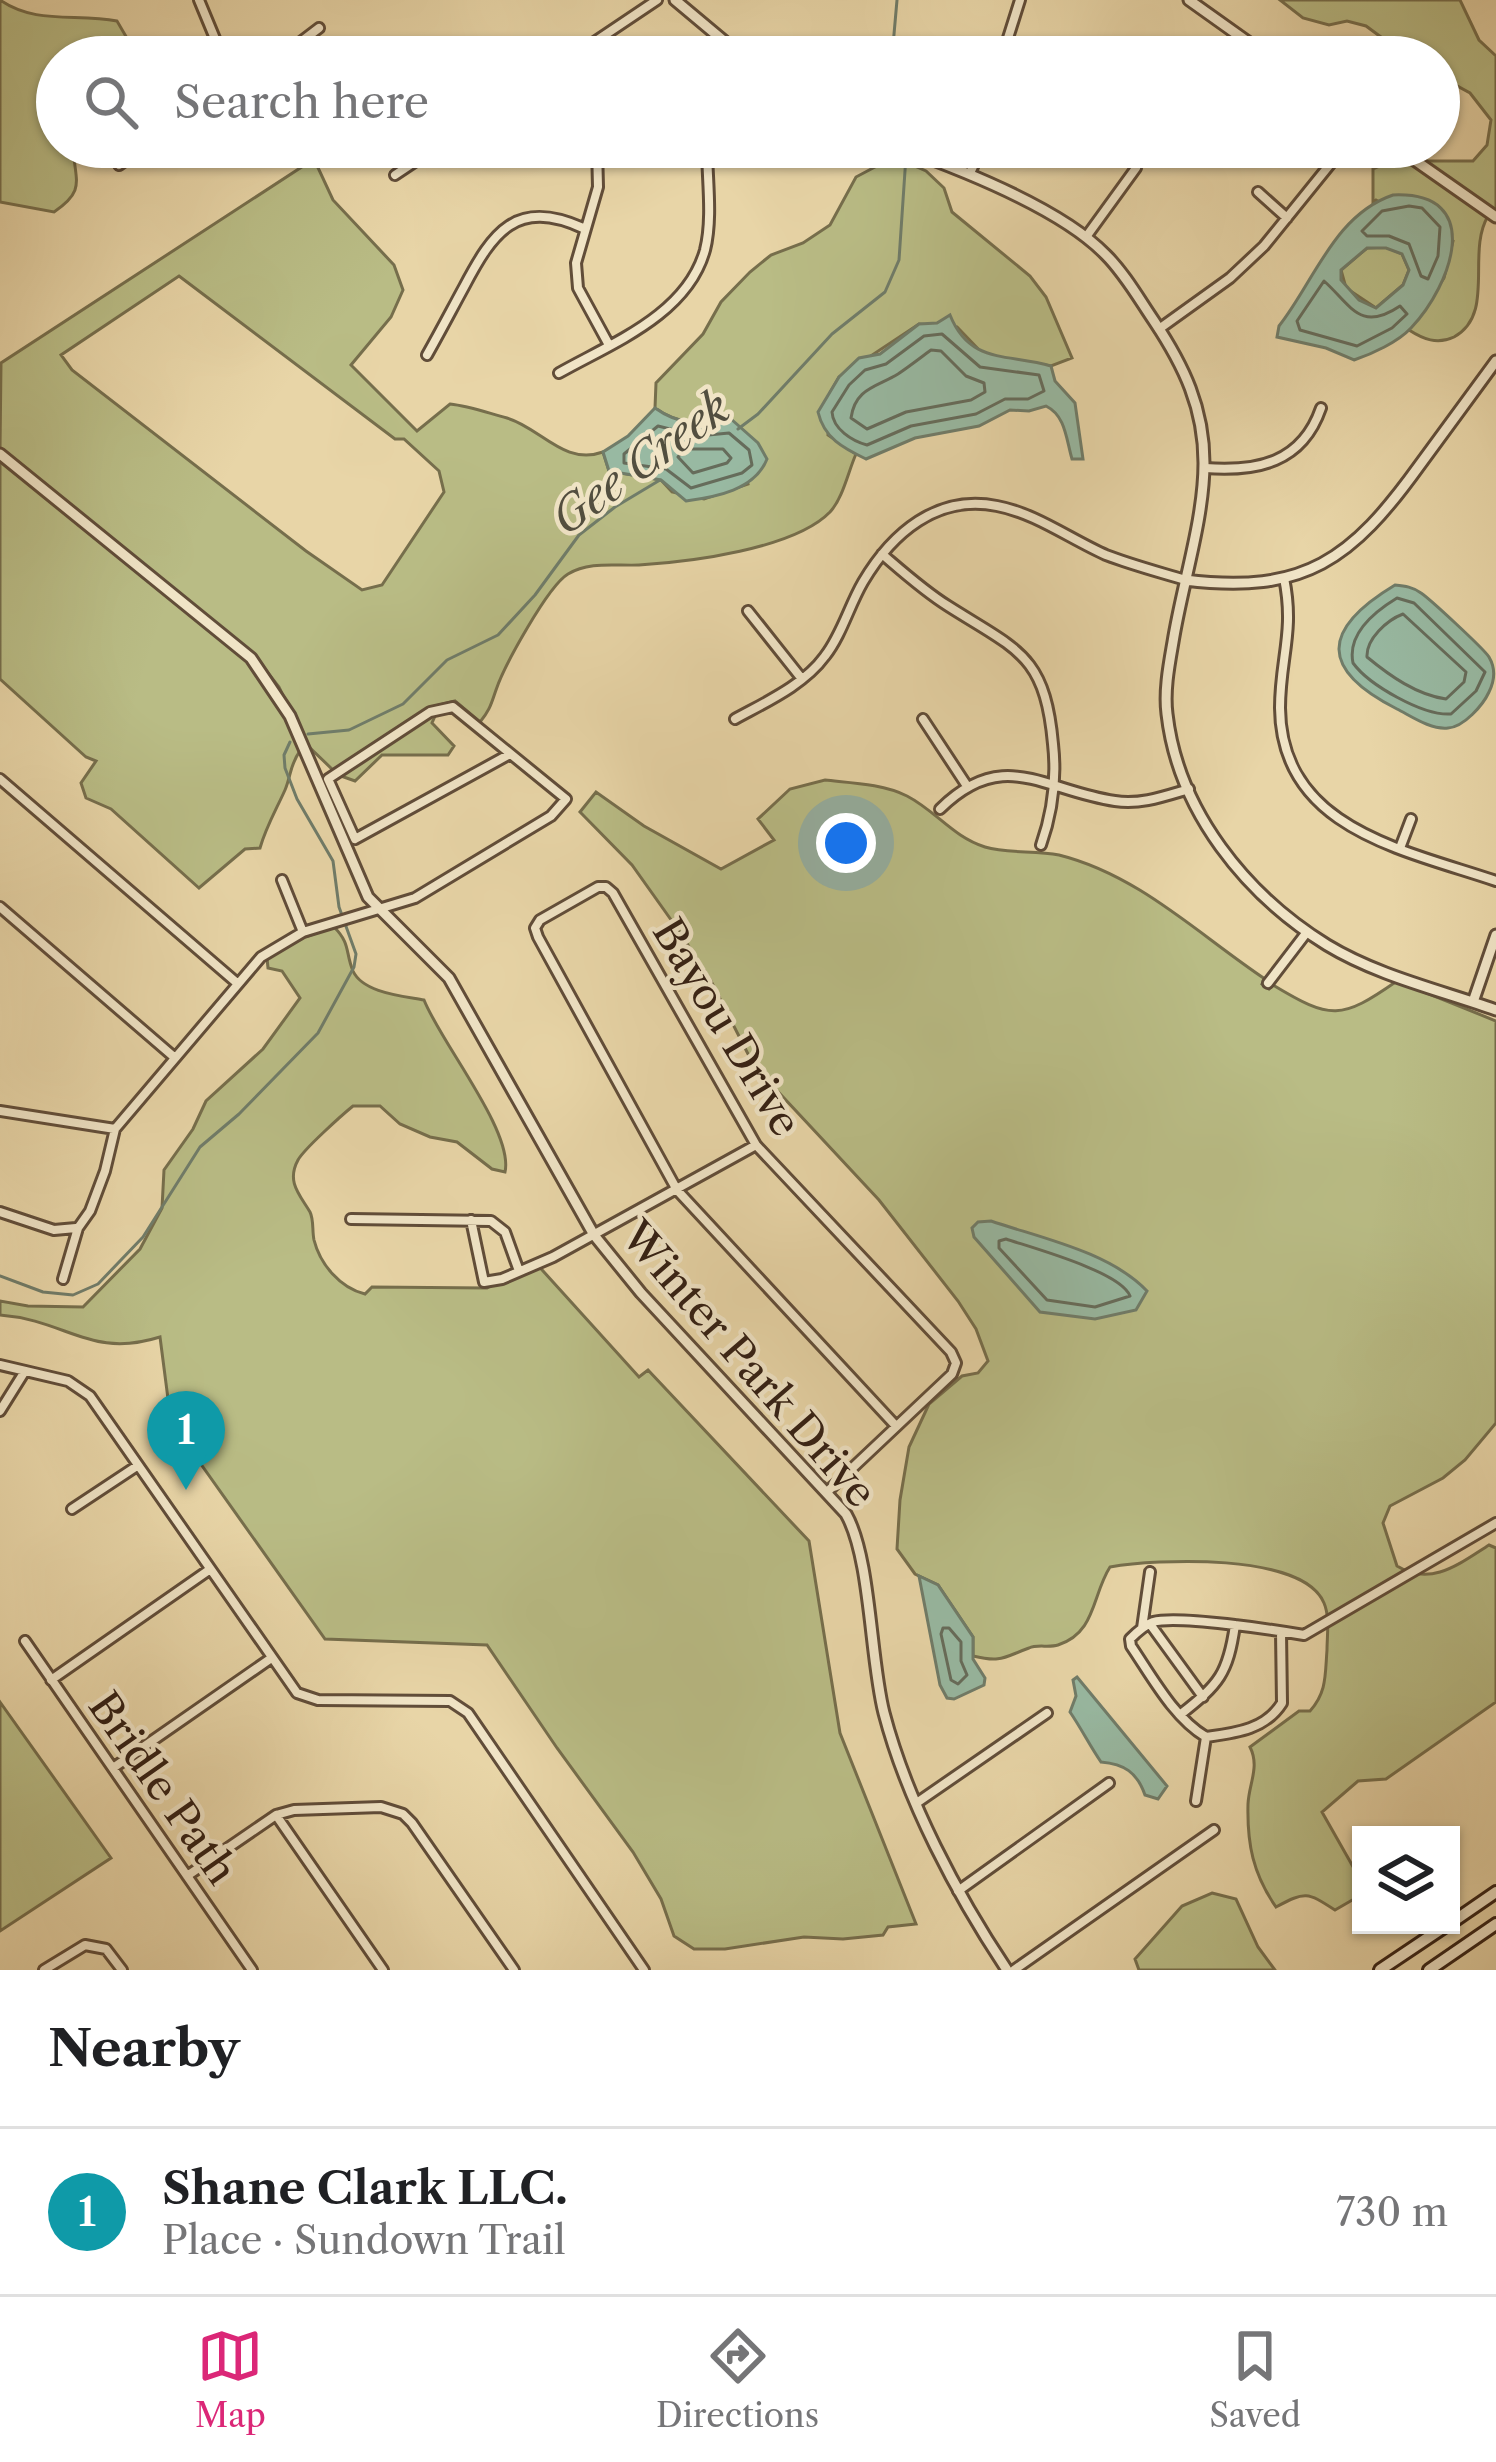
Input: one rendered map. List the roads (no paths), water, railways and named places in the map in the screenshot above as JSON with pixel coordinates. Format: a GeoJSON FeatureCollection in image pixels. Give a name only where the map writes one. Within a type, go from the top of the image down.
{"type":"FeatureCollection","features":[{"type":"Feature","properties":{"kind":"main road"},"geometry":{"type":"LineString","coordinates":[[1460,1917],[1496,1892]]}},
{"type":"Feature","properties":{"kind":"main road"},"geometry":{"type":"LineString","coordinates":[[1430,1970],[1496,1924]]}},
{"type":"Feature","properties":{"kind":"main road"},"geometry":{"type":"LineString","coordinates":[[1380,1970],[1434,1934]]}},
{"type":"Feature","properties":{"kind":"main road"},"geometry":{"type":"LineString","coordinates":[[1446,1934],[1450,1956]]}},
{"type":"Feature","properties":{"kind":"street"},"geometry":{"type":"LineString","coordinates":[[200,0],[214,36]]}},
{"type":"Feature","properties":{"kind":"street"},"geometry":{"type":"LineString","coordinates":[[603,36],[657,0]]}},
{"type":"Feature","properties":{"kind":"street"},"geometry":{"type":"LineString","coordinates":[[675,0],[717,36]]}},
{"type":"Feature","properties":{"kind":"street"},"geometry":{"type":"LineString","coordinates":[[1009,36],[1020,0]]}},
{"type":"Feature","properties":{"kind":"street"},"geometry":{"type":"LineString","coordinates":[[1189,0],[1240,36]]}},
{"type":"Feature","properties":{"kind":"street"},"geometry":{"type":"LineString","coordinates":[[309,36],[319,28]]}},
{"type":"Feature","properties":{"kind":"street"},"geometry":{"type":"LineString","coordinates":[[395,176],[407,168]]}},
{"type":"Feature","properties":{"kind":"street"},"geometry":{"type":"LineString","coordinates":[[598,168],[598,187],[577,252],[578,288],[609,345]]}},
{"type":"Feature","properties":{"kind":"street"},"geometry":{"type":"LineString","coordinates":[[559,373],[655,317],[691,280],[705,250],[706,168]]}},
{"type":"Feature","properties":{"kind":"street"},"geometry":{"type":"LineString","coordinates":[[956,168],[1086,238],[1119,270],[1160,329],[1195,395],[1204,467],[1173,641],[1166,712],[1189,789],[1228,859],[1307,932],[1380,970],[1496,1010]]}},
{"type":"Feature","properties":{"kind":"street"},"geometry":{"type":"LineString","coordinates":[[970,173],[972,168]]}},
{"type":"Feature","properties":{"kind":"street"},"geometry":{"type":"LineString","coordinates":[[1086,238],[1135,168]]}},
{"type":"Feature","properties":{"kind":"street"},"geometry":{"type":"LineString","coordinates":[[1160,329],[1230,278],[1327,168]]}},
{"type":"Feature","properties":{"kind":"street"},"geometry":{"type":"LineString","coordinates":[[1426,168],[1496,217]]}},
{"type":"Feature","properties":{"kind":"street"},"geometry":{"type":"LineString","coordinates":[[1258,192],[1287,218]]}},
{"type":"Feature","properties":{"kind":"street"},"geometry":{"type":"LineString","coordinates":[[428,355],[496,233],[524,218],[554,218],[583,229]]}},
{"type":"Feature","properties":{"kind":"street"},"geometry":{"type":"LineString","coordinates":[[735,719],[802,679],[824,659],[882,554],[926,514],[963,503],[1015,510],[1107,555],[1185,580],[1214,584],[1284,578],[1349,548],[1379,521],[1496,361]]}},
{"type":"Feature","properties":{"kind":"street"},"geometry":{"type":"LineString","coordinates":[[1204,467],[1239,470],[1270,464],[1304,441],[1321,408]]}},
{"type":"Feature","properties":{"kind":"street","name":"Winter Park Drive"},"geometry":{"type":"LineString","coordinates":[[0,454],[251,658],[290,716],[352,868],[377,910],[449,978],[594,1235],[852,1524],[884,1712],[957,1892],[1011,1970]]}},
{"type":"Feature","properties":{"kind":"street"},"geometry":{"type":"LineString","coordinates":[[882,554],[942,602],[992,630],[1038,674],[1048,707],[1055,786],[1041,845]]}},
{"type":"Feature","properties":{"kind":"street"},"geometry":{"type":"LineString","coordinates":[[1284,578],[1291,632],[1280,710],[1289,759],[1311,795],[1365,836],[1496,880]]}},
{"type":"Feature","properties":{"kind":"street"},"geometry":{"type":"LineString","coordinates":[[748,611],[802,679]]}},
{"type":"Feature","properties":{"kind":"street"},"geometry":{"type":"LineString","coordinates":[[63,1279],[115,1129],[261,957],[302,932],[415,898],[551,816],[566,800],[453,707],[430,712],[328,779],[355,839],[510,754]]}},
{"type":"Feature","properties":{"kind":"street"},"geometry":{"type":"LineString","coordinates":[[923,719],[967,786]]}},
{"type":"Feature","properties":{"kind":"street"},"geometry":{"type":"LineString","coordinates":[[940,808],[967,786],[1004,773],[1121,802],[1152,800],[1189,789]]}},
{"type":"Feature","properties":{"kind":"street"},"geometry":{"type":"LineString","coordinates":[[0,779],[237,983]]}},
{"type":"Feature","properties":{"kind":"street"},"geometry":{"type":"LineString","coordinates":[[1400,848],[1411,819]]}},
{"type":"Feature","properties":{"kind":"street"},"geometry":{"type":"LineString","coordinates":[[282,880],[302,932]]}},
{"type":"Feature","properties":{"kind":"street","name":"Bayou Drive"},"geometry":{"type":"LineString","coordinates":[[677,1190],[535,928],[540,920],[598,887],[614,893],[757,1145],[951,1352],[956,1363],[952,1374],[896,1426]]}},
{"type":"Feature","properties":{"kind":"street"},"geometry":{"type":"LineString","coordinates":[[0,908],[174,1057]]}},
{"type":"Feature","properties":{"kind":"street"},"geometry":{"type":"LineString","coordinates":[[1268,983],[1307,932]]}},
{"type":"Feature","properties":{"kind":"street"},"geometry":{"type":"LineString","coordinates":[[1473,1002],[1496,935]]}},
{"type":"Feature","properties":{"kind":"street"},"geometry":{"type":"LineString","coordinates":[[0,1111],[115,1129]]}},
{"type":"Feature","properties":{"kind":"street"},"geometry":{"type":"LineString","coordinates":[[471,1220],[484,1282],[519,1271],[594,1235],[757,1145]]}},
{"type":"Feature","properties":{"kind":"street"},"geometry":{"type":"LineString","coordinates":[[677,1190],[896,1426],[826,1492]]}},
{"type":"Feature","properties":{"kind":"street"},"geometry":{"type":"LineString","coordinates":[[0,1212],[54,1230],[77,1228]]}},
{"type":"Feature","properties":{"kind":"street"},"geometry":{"type":"LineString","coordinates":[[351,1219],[498,1224],[519,1271]]}},
{"type":"Feature","properties":{"kind":"street"},"geometry":{"type":"LineString","coordinates":[[0,1365],[84,1390],[290,1686],[308,1697],[438,1699],[468,1713],[644,1970]]}},
{"type":"Feature","properties":{"kind":"street"},"geometry":{"type":"LineString","coordinates":[[0,1411],[26,1371]]}},
{"type":"Feature","properties":{"kind":"street"},"geometry":{"type":"LineString","coordinates":[[73,1509],[137,1466]]}},
{"type":"Feature","properties":{"kind":"street"},"geometry":{"type":"LineString","coordinates":[[1206,1737],[1181,1714],[1131,1646],[1130,1639],[1146,1627],[1235,1625],[1304,1634],[1496,1522]]}},
{"type":"Feature","properties":{"kind":"street"},"geometry":{"type":"LineString","coordinates":[[52,1680],[209,1570]]}},
{"type":"Feature","properties":{"kind":"street"},"geometry":{"type":"LineString","coordinates":[[1150,1572],[1146,1627],[1203,1697]]}},
{"type":"Feature","properties":{"kind":"street"},"geometry":{"type":"LineString","coordinates":[[1181,1714],[1203,1697],[1228,1666],[1235,1625]]}},
{"type":"Feature","properties":{"kind":"street"},"geometry":{"type":"LineString","coordinates":[[1206,1737],[1241,1732],[1276,1712],[1282,1702],[1281,1631]]}},
{"type":"Feature","properties":{"kind":"street","name":"Bridle Path"},"geometry":{"type":"LineString","coordinates":[[25,1641],[252,1970]]}},
{"type":"Feature","properties":{"kind":"street"},"geometry":{"type":"LineString","coordinates":[[113,1768],[270,1659]]}},
{"type":"Feature","properties":{"kind":"street"},"geometry":{"type":"LineString","coordinates":[[918,1802],[1047,1712]]}},
{"type":"Feature","properties":{"kind":"street"},"geometry":{"type":"LineString","coordinates":[[1196,1801],[1206,1737]]}},
{"type":"Feature","properties":{"kind":"street"},"geometry":{"type":"LineString","coordinates":[[957,1892],[1108,1783]]}},
{"type":"Feature","properties":{"kind":"street"},"geometry":{"type":"LineString","coordinates":[[188,1876],[276,1815],[311,1807],[381,1807],[403,1814],[514,1970]]}},
{"type":"Feature","properties":{"kind":"street"},"geometry":{"type":"LineString","coordinates":[[276,1815],[383,1970]]}},
{"type":"Feature","properties":{"kind":"street"},"geometry":{"type":"LineString","coordinates":[[1011,1970],[1214,1829]]}},
{"type":"Feature","properties":{"kind":"street"},"geometry":{"type":"LineString","coordinates":[[44,1970],[75,1949],[97,1945],[122,1970]]}},
{"type":"Feature","properties":{"kind":"water"},"geometry":{"type":"Polygon","coordinates":[[[1393,195],[1422,198],[1441,208],[1450,224],[1448,266],[1426,310],[1399,338],[1354,360],[1277,337],[1279,326],[1340,234],[1373,205],[1393,195]],[[1367,248],[1341,270],[1341,280],[1359,300],[1376,308],[1403,285],[1409,270],[1402,254],[1367,248]]]}},
{"type":"Feature","properties":{"kind":"water"},"geometry":{"type":"Polygon","coordinates":[[[950,315],[958,331],[979,350],[1051,366],[1055,381],[1075,403],[1083,459],[1072,459],[1061,422],[1046,406],[1010,410],[979,426],[915,438],[866,459],[830,435],[818,412],[839,377],[859,358],[880,354],[919,324],[937,323],[950,315]]]}},
{"type":"Feature","properties":{"kind":"water"},"geometry":{"type":"Polygon","coordinates":[[[655,408],[692,422],[731,419],[758,443],[767,459],[744,485],[686,501],[661,480],[609,471],[603,452],[628,436],[655,408]]]}},
{"type":"Feature","properties":{"kind":"water"},"geometry":{"type":"Polygon","coordinates":[[[1395,585],[1426,597],[1491,661],[1493,679],[1486,697],[1454,727],[1435,727],[1397,709],[1354,680],[1343,664],[1342,634],[1370,602],[1395,585]]]}},
{"type":"Feature","properties":{"kind":"water"},"geometry":{"type":"Polygon","coordinates":[[[991,1221],[1095,1256],[1147,1291],[1136,1310],[1095,1319],[1040,1312],[974,1237],[972,1228],[978,1222],[991,1221]]]}},
{"type":"Feature","properties":{"kind":"water"},"geometry":{"type":"Polygon","coordinates":[[[919,1576],[938,1585],[973,1637],[973,1659],[985,1678],[984,1685],[954,1699],[947,1698],[940,1685],[919,1576]]]}},
{"type":"Feature","properties":{"kind":"water"},"geometry":{"type":"Polygon","coordinates":[[[1077,1677],[1167,1786],[1158,1799],[1145,1795],[1129,1771],[1101,1762],[1070,1712],[1077,1677]]]}},
{"type":"Feature","properties":{"kind":"waterway","name":"Gee Creek"},"geometry":{"type":"LineString","coordinates":[[894,36],[897,0]]}},
{"type":"Feature","properties":{"kind":"waterway","name":"Gee Creek"},"geometry":{"type":"LineString","coordinates":[[738,429],[758,414],[832,334],[885,292],[899,260],[905,168]]}},
{"type":"Feature","properties":{"kind":"waterway","name":"Gee Creek"},"geometry":{"type":"LineString","coordinates":[[308,734],[349,730],[403,704],[447,660],[498,635],[579,535],[660,480]]}},
{"type":"Feature","properties":{"kind":"waterway","name":"Gee Creek"},"geometry":{"type":"LineString","coordinates":[[0,1276],[43,1292],[73,1295],[98,1284],[143,1237],[200,1147],[318,1033],[354,967],[356,954],[339,907],[333,861],[285,768],[290,742]]}},
{"type":"Feature","properties":{"kind":"place","name":"Shane Clark LLC."},"geometry":{"type":"Point","coordinates":[186,1490]}}]}
